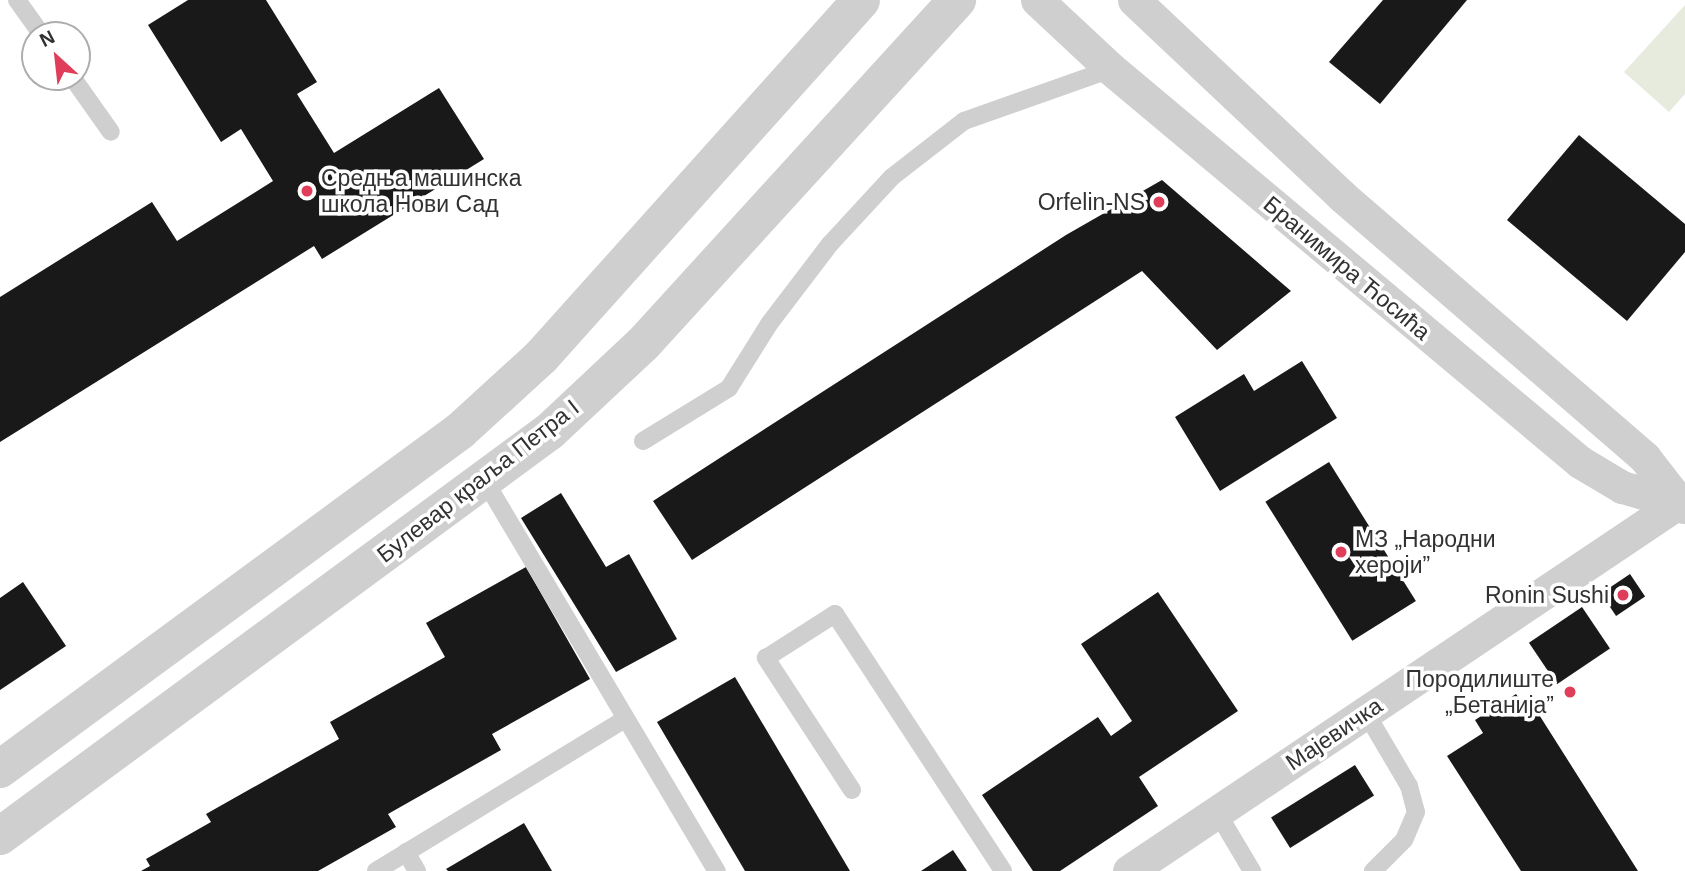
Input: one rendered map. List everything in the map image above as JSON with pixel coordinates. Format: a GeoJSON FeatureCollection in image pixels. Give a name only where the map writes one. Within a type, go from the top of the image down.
{"type":"FeatureCollection","features":[{"type":"Feature","properties":{"kind":"street"},"geometry":{"type":"LineString","coordinates":[[0,769],[460,431],[541,357],[861,0]]}},
{"type":"Feature","properties":{"kind":"street","name":"Булевар краља Петра I"},"geometry":{"type":"LineString","coordinates":[[0,836],[550,431],[643,344],[957,0]]}},
{"type":"Feature","properties":{"kind":"street","name":"Бранимира Ћосића"},"geometry":{"type":"LineString","coordinates":[[1037,0],[1111,69],[1580,462],[1622,487],[1681,506]]}},
{"type":"Feature","properties":{"kind":"street"},"geometry":{"type":"LineString","coordinates":[[1134,0],[1343,197],[1645,458],[1681,506]]}},
{"type":"Feature","properties":{"kind":"street","name":"Мајевичка"},"geometry":{"type":"LineString","coordinates":[[1129,871],[1681,506]]}},
{"type":"Feature","properties":{"kind":"lane"},"geometry":{"type":"LineString","coordinates":[[17,0],[32,21]]}},
{"type":"Feature","properties":{"kind":"lane"},"geometry":{"type":"LineString","coordinates":[[643,441],[729,388],[769,324],[830,244],[903,169],[964,121],[1111,69]]}},
{"type":"Feature","properties":{"kind":"lane"},"geometry":{"type":"LineString","coordinates":[[82,91],[111,132]]}},
{"type":"Feature","properties":{"kind":"lane"},"geometry":{"type":"LineString","coordinates":[[485,481],[718,871]]}},
{"type":"Feature","properties":{"kind":"lane"},"geometry":{"type":"LineString","coordinates":[[852,790],[766,659],[835,614],[1003,871]]}},
{"type":"Feature","properties":{"kind":"lane"},"geometry":{"type":"LineString","coordinates":[[1366,713],[1409,786],[1416,812],[1404,840],[1373,871]]}},
{"type":"Feature","properties":{"kind":"lane"},"geometry":{"type":"LineString","coordinates":[[376,871],[625,719]]}},
{"type":"Feature","properties":{"kind":"lane"},"geometry":{"type":"LineString","coordinates":[[1217,813],[1252,871]]}},
{"type":"Feature","properties":{"kind":"lane"},"geometry":{"type":"LineString","coordinates":[[406,852],[417,871]]}},
{"type":"Feature","properties":{"kind":"shaded area"},"geometry":{"type":"Polygon","coordinates":[[[1685,5],[1685,94],[1669,112],[1624,72],[1685,5]]]}},
{"type":"Feature","properties":{"kind":"building"},"geometry":{"type":"Polygon","coordinates":[[[188,0],[266,0],[317,82],[297,94],[334,153],[439,88],[484,159],[322,259],[314,246],[0,442],[0,297],[152,202],[177,241],[273,181],[241,129],[221,142],[148,25],[188,0]]]}},
{"type":"Feature","properties":{"kind":"building"},"geometry":{"type":"Polygon","coordinates":[[[1383,0],[1467,0],[1380,104],[1329,62],[1383,0]]]}},
{"type":"Feature","properties":{"kind":"building"},"geometry":{"type":"Polygon","coordinates":[[[1579,135],[1685,224],[1685,252],[1627,321],[1507,220],[1579,135]]]}},
{"type":"Feature","properties":{"kind":"building"},"geometry":{"type":"Polygon","coordinates":[[[1162,180],[1291,291],[1217,350],[1142,271],[692,560],[653,501],[1066,235],[1162,180]]]}},
{"type":"Feature","properties":{"kind":"building"},"geometry":{"type":"Polygon","coordinates":[[[1302,361],[1337,418],[1220,491],[1175,417],[1244,374],[1254,391],[1302,361]]]}},
{"type":"Feature","properties":{"kind":"building","name":"МЗ „Народни хероји”"},"geometry":{"type":"Polygon","coordinates":[[[1329,462],[1416,601],[1352,641],[1265,502],[1329,462]]]}},
{"type":"Feature","properties":{"kind":"building"},"geometry":{"type":"Polygon","coordinates":[[[561,493],[606,567],[629,554],[677,639],[616,672],[521,518],[561,493]]]}},
{"type":"Feature","properties":{"kind":"building"},"geometry":{"type":"Polygon","coordinates":[[[526,567],[590,679],[492,734],[501,750],[388,814],[396,827],[318,871],[141,871],[150,866],[146,859],[211,822],[206,814],[339,739],[330,722],[445,657],[426,623],[526,567]]]}},
{"type":"Feature","properties":{"kind":"building","name":"Ronin Sushi"},"geometry":{"type":"Polygon","coordinates":[[[1630,574],[1645,596],[1616,616],[1601,594],[1630,574]]]}},
{"type":"Feature","properties":{"kind":"building"},"geometry":{"type":"Polygon","coordinates":[[[23,582],[66,646],[0,690],[0,598],[23,582]]]}},
{"type":"Feature","properties":{"kind":"building"},"geometry":{"type":"Polygon","coordinates":[[[1158,592],[1238,711],[1139,777],[1158,806],[1060,871],[1033,871],[982,795],[1098,717],[1111,736],[1132,721],[1081,644],[1158,592]]]}},
{"type":"Feature","properties":{"kind":"building"},"geometry":{"type":"Polygon","coordinates":[[[1582,607],[1610,648],[1557,684],[1529,643],[1582,607]]]}},
{"type":"Feature","properties":{"kind":"building"},"geometry":{"type":"Polygon","coordinates":[[[735,677],[850,871],[745,871],[657,722],[735,677]]]}},
{"type":"Feature","properties":{"kind":"building"},"geometry":{"type":"Polygon","coordinates":[[[1516,694],[1525,707],[1531,702],[1638,871],[1521,871],[1447,756],[1483,733],[1475,720],[1516,694]]]}},
{"type":"Feature","properties":{"kind":"building"},"geometry":{"type":"Polygon","coordinates":[[[1355,765],[1374,796],[1290,848],[1271,817],[1355,765]]]}},
{"type":"Feature","properties":{"kind":"building"},"geometry":{"type":"Polygon","coordinates":[[[524,823],[552,871],[446,869],[524,823]]]}},
{"type":"Feature","properties":{"kind":"building"},"geometry":{"type":"Polygon","coordinates":[[[953,850],[967,871],[921,871],[953,850]]]}},
{"type":"Feature","properties":{"kind":"place","name":"Средња машинска школа Нови Сад"},"geometry":{"type":"Point","coordinates":[307,191]}},
{"type":"Feature","properties":{"kind":"place","name":"Orfelin-NS"},"geometry":{"type":"Point","coordinates":[1159,202]}},
{"type":"Feature","properties":{"kind":"place","name":"МЗ „Народни хероји”"},"geometry":{"type":"Point","coordinates":[1341,552]}},
{"type":"Feature","properties":{"kind":"place","name":"Ronin Sushi"},"geometry":{"type":"Point","coordinates":[1623,595]}},
{"type":"Feature","properties":{"kind":"place","name":"Породилиште „Бетанија”"},"geometry":{"type":"Point","coordinates":[1570,692]}}]}
